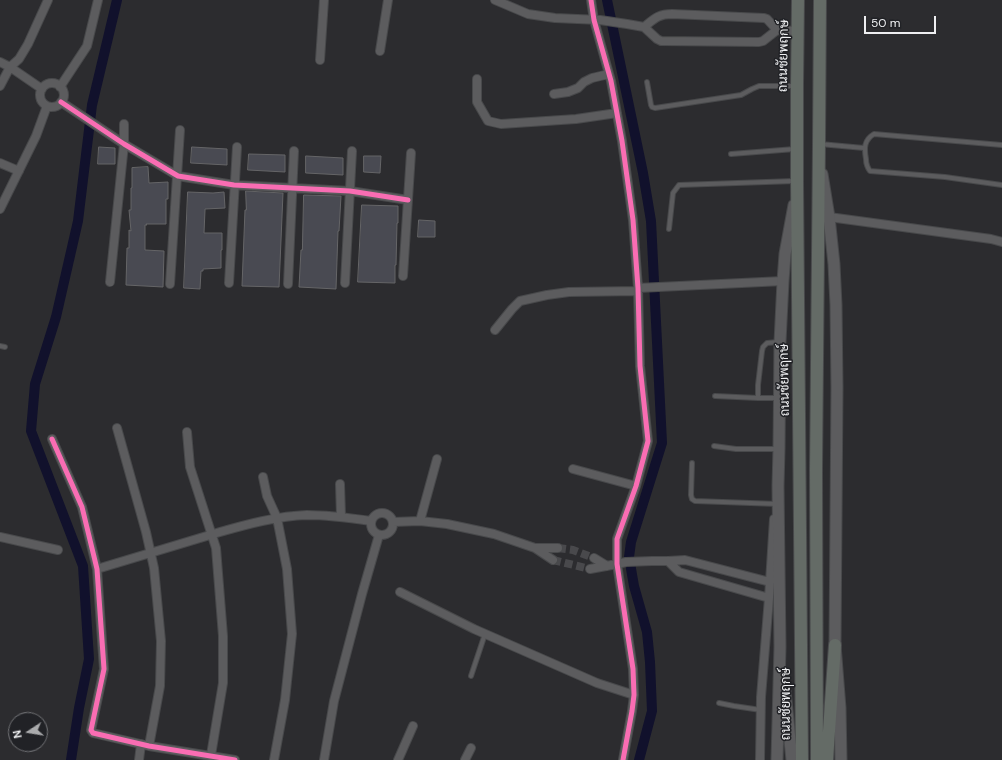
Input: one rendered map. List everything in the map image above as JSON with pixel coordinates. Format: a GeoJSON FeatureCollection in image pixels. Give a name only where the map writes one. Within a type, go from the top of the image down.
{"type":"FeatureCollection","features":[{"type":"Feature","properties":{"kind":"main road","name":"ถนนชัยพฤกษ์"},"geometry":{"type":"LineString","coordinates":[[798,0],[797,186],[802,760]]}},
{"type":"Feature","properties":{"kind":"main road"},"geometry":{"type":"LineString","coordinates":[[817,760],[816,470],[820,0]]}},
{"type":"Feature","properties":{"kind":"main road"},"geometry":{"type":"LineString","coordinates":[[819,150],[829,217],[834,264],[836,305],[837,396],[835,645],[827,760]]}},
{"type":"Feature","properties":{"kind":"main road"},"geometry":{"type":"LineString","coordinates":[[777,760],[780,647],[776,504],[780,449],[780,342],[785,254],[797,186]]}},
{"type":"Feature","properties":{"kind":"main road"},"geometry":{"type":"LineString","coordinates":[[835,645],[840,708],[841,760]]}},
{"type":"Feature","properties":{"kind":"main road"},"geometry":{"type":"LineString","coordinates":[[780,647],[792,760]]}},
{"type":"Feature","properties":{"kind":"street"},"geometry":{"type":"LineString","coordinates":[[0,86],[10,68],[19,59],[28,44],[48,0]]}},
{"type":"Feature","properties":{"kind":"street"},"geometry":{"type":"LineString","coordinates":[[60,87],[85,49],[89,40],[98,0]]}},
{"type":"Feature","properties":{"kind":"street"},"geometry":{"type":"LineString","coordinates":[[320,60],[324,0]]}},
{"type":"Feature","properties":{"kind":"street"},"geometry":{"type":"LineString","coordinates":[[380,51],[388,0]]}},
{"type":"Feature","properties":{"kind":"street"},"geometry":{"type":"LineString","coordinates":[[495,0],[510,3],[528,14],[555,18],[597,20],[644,27],[661,41],[759,42],[763,41],[777,30],[798,31]]}},
{"type":"Feature","properties":{"kind":"street"},"geometry":{"type":"LineString","coordinates":[[591,0],[597,20],[617,113],[633,220],[640,289],[640,366],[648,441],[636,486],[617,539],[617,564],[633,669],[634,695],[623,760]]}},
{"type":"Feature","properties":{"kind":"street"},"geometry":{"type":"LineString","coordinates":[[644,27],[663,14],[672,14],[764,18],[767,19],[777,30]]}},
{"type":"Feature","properties":{"kind":"street"},"geometry":{"type":"LineString","coordinates":[[0,62],[42,89]]}},
{"type":"Feature","properties":{"kind":"street"},"geometry":{"type":"LineString","coordinates":[[554,94],[568,92],[578,88],[584,82],[592,78],[609,74]]}},
{"type":"Feature","properties":{"kind":"street"},"geometry":{"type":"LineString","coordinates":[[477,79],[477,102],[488,121],[501,124],[576,119],[617,113]]}},
{"type":"Feature","properties":{"kind":"street"},"geometry":{"type":"LineString","coordinates":[[51,84],[58,85],[64,94],[61,102],[51,107],[44,104],[40,97],[42,89],[44,86],[51,84]]}},
{"type":"Feature","properties":{"kind":"street"},"geometry":{"type":"LineString","coordinates":[[61,102],[124,144],[178,176],[234,185],[350,191],[408,200]]}},
{"type":"Feature","properties":{"kind":"street"},"geometry":{"type":"LineString","coordinates":[[0,209],[36,136],[47,106]]}},
{"type":"Feature","properties":{"kind":"street"},"geometry":{"type":"LineString","coordinates":[[110,282],[124,144],[124,124]]}},
{"type":"Feature","properties":{"kind":"street"},"geometry":{"type":"LineString","coordinates":[[170,284],[180,130]]}},
{"type":"Feature","properties":{"kind":"street"},"geometry":{"type":"LineString","coordinates":[[229,282],[237,147]]}},
{"type":"Feature","properties":{"kind":"street"},"geometry":{"type":"LineString","coordinates":[[288,284],[294,151]]}},
{"type":"Feature","properties":{"kind":"street"},"geometry":{"type":"LineString","coordinates":[[345,283],[352,151]]}},
{"type":"Feature","properties":{"kind":"street"},"geometry":{"type":"LineString","coordinates":[[404,276],[411,153]]}},
{"type":"Feature","properties":{"kind":"street"},"geometry":{"type":"LineString","coordinates":[[0,163],[19,171]]}},
{"type":"Feature","properties":{"kind":"street"},"geometry":{"type":"LineString","coordinates":[[829,217],[991,239],[1002,242]]}},
{"type":"Feature","properties":{"kind":"street"},"geometry":{"type":"LineString","coordinates":[[495,330],[520,301],[547,295],[569,292],[783,281]]}},
{"type":"Feature","properties":{"kind":"street"},"geometry":{"type":"LineString","coordinates":[[117,428],[151,553],[154,568],[161,641],[160,686],[145,745],[139,760]]}},
{"type":"Feature","properties":{"kind":"street"},"geometry":{"type":"LineString","coordinates":[[187,432],[190,466],[216,548],[223,644],[223,683],[211,756]]}},
{"type":"Feature","properties":{"kind":"street"},"geometry":{"type":"LineString","coordinates":[[52,439],[82,508],[97,569],[104,669],[91,730],[93,733],[196,757],[211,756],[235,760]]}},
{"type":"Feature","properties":{"kind":"street"},"geometry":{"type":"LineString","coordinates":[[420,521],[437,459]]}},
{"type":"Feature","properties":{"kind":"street"},"geometry":{"type":"LineString","coordinates":[[573,469],[636,486]]}},
{"type":"Feature","properties":{"kind":"street"},"geometry":{"type":"LineString","coordinates":[[263,478],[267,496],[277,518],[287,569],[292,634],[285,700],[274,760]]}},
{"type":"Feature","properties":{"kind":"street"},"geometry":{"type":"LineString","coordinates":[[340,484],[341,516]]}},
{"type":"Feature","properties":{"kind":"street"},"geometry":{"type":"LineString","coordinates":[[760,760],[760,710],[776,504]]}},
{"type":"Feature","properties":{"kind":"street"},"geometry":{"type":"LineString","coordinates":[[383,513],[390,515],[393,526],[390,532],[379,535],[373,531],[371,521],[375,515],[383,513]]}},
{"type":"Feature","properties":{"kind":"street"},"geometry":{"type":"LineString","coordinates":[[97,569],[245,525],[277,518],[307,515],[341,516],[371,521]]}},
{"type":"Feature","properties":{"kind":"street"},"geometry":{"type":"LineString","coordinates":[[393,522],[420,521],[447,524],[494,534],[535,548],[553,560]]}},
{"type":"Feature","properties":{"kind":"street"},"geometry":{"type":"LineString","coordinates":[[324,760],[334,701],[379,535]]}},
{"type":"Feature","properties":{"kind":"street"},"geometry":{"type":"LineString","coordinates":[[0,537],[58,550]]}},
{"type":"Feature","properties":{"kind":"street"},"geometry":{"type":"LineString","coordinates":[[535,548],[558,548]]}},
{"type":"Feature","properties":{"kind":"street"},"geometry":{"type":"LineString","coordinates":[[594,558],[607,566]]}},
{"type":"Feature","properties":{"kind":"street"},"geometry":{"type":"LineString","coordinates":[[590,569],[626,562],[668,562],[685,560],[770,582]]}},
{"type":"Feature","properties":{"kind":"street"},"geometry":{"type":"LineString","coordinates":[[668,562],[679,572],[769,598]]}},
{"type":"Feature","properties":{"kind":"street"},"geometry":{"type":"LineString","coordinates":[[400,592],[486,634],[597,683],[634,695]]}},
{"type":"Feature","properties":{"kind":"street"},"geometry":{"type":"LineString","coordinates":[[398,760],[413,726]]}},
{"type":"Feature","properties":{"kind":"street"},"geometry":{"type":"LineString","coordinates":[[466,760],[471,748]]}},
{"type":"Feature","properties":{"kind":"lane"},"geometry":{"type":"LineString","coordinates":[[647,82],[650,105],[655,108],[742,95],[759,86],[797,86]]}},
{"type":"Feature","properties":{"kind":"lane"},"geometry":{"type":"LineString","coordinates":[[1002,145],[874,134],[870,136],[864,148],[867,166],[870,171],[1002,185]]}},
{"type":"Feature","properties":{"kind":"lane"},"geometry":{"type":"LineString","coordinates":[[819,150],[864,148]]}},
{"type":"Feature","properties":{"kind":"lane"},"geometry":{"type":"LineString","coordinates":[[730,154],[797,149]]}},
{"type":"Feature","properties":{"kind":"lane"},"geometry":{"type":"LineString","coordinates":[[669,229],[673,193],[679,185],[797,186]]}},
{"type":"Feature","properties":{"kind":"lane"},"geometry":{"type":"LineString","coordinates":[[758,398],[762,351],[767,343],[780,342]]}},
{"type":"Feature","properties":{"kind":"lane"},"geometry":{"type":"LineString","coordinates":[[0,346],[5,347]]}},
{"type":"Feature","properties":{"kind":"lane"},"geometry":{"type":"LineString","coordinates":[[715,396],[780,398]]}},
{"type":"Feature","properties":{"kind":"lane"},"geometry":{"type":"LineString","coordinates":[[714,446],[736,449],[780,449]]}},
{"type":"Feature","properties":{"kind":"lane"},"geometry":{"type":"LineString","coordinates":[[692,463],[691,495],[692,499],[695,501],[776,504]]}},
{"type":"Feature","properties":{"kind":"lane"},"geometry":{"type":"LineString","coordinates":[[471,676],[486,634]]}},
{"type":"Feature","properties":{"kind":"lane"},"geometry":{"type":"LineString","coordinates":[[719,703],[760,710]]}},
{"type":"Feature","properties":{"kind":"building"},"geometry":{"type":"Polygon","coordinates":[[[99,147],[115,148],[115,164],[98,164],[99,147]]]}},
{"type":"Feature","properties":{"kind":"building"},"geometry":{"type":"Polygon","coordinates":[[[192,147],[227,149],[227,165],[191,163],[192,147]]]}},
{"type":"Feature","properties":{"kind":"building"},"geometry":{"type":"Polygon","coordinates":[[[249,154],[285,155],[285,172],[248,170],[249,154]]]}},
{"type":"Feature","properties":{"kind":"building"},"geometry":{"type":"Polygon","coordinates":[[[306,156],[343,158],[343,175],[306,173],[306,156]]]}},
{"type":"Feature","properties":{"kind":"building"},"geometry":{"type":"Polygon","coordinates":[[[364,156],[381,156],[380,173],[364,172],[364,156]]]}},
{"type":"Feature","properties":{"kind":"building"},"geometry":{"type":"Polygon","coordinates":[[[148,167],[149,183],[168,182],[166,224],[145,225],[145,250],[164,251],[163,287],[126,285],[127,248],[129,248],[129,230],[131,231],[129,210],[131,210],[132,168],[148,167]]]}},
{"type":"Feature","properties":{"kind":"building"},"geometry":{"type":"Polygon","coordinates":[[[246,191],[283,193],[279,287],[242,286],[246,191]]]}},
{"type":"Feature","properties":{"kind":"building"},"geometry":{"type":"Polygon","coordinates":[[[188,192],[224,192],[225,208],[205,209],[204,233],[222,233],[221,268],[203,269],[203,271],[201,271],[200,289],[184,288],[188,192]]]}},
{"type":"Feature","properties":{"kind":"building"},"geometry":{"type":"Polygon","coordinates":[[[304,195],[341,196],[336,289],[299,287],[304,195]]]}},
{"type":"Feature","properties":{"kind":"building"},"geometry":{"type":"Polygon","coordinates":[[[362,205],[398,206],[395,283],[358,282],[362,205]]]}},
{"type":"Feature","properties":{"kind":"building"},"geometry":{"type":"Polygon","coordinates":[[[419,220],[435,221],[435,237],[418,237],[419,220]]]}},
{"type":"Feature","properties":{"kind":"waterway"},"geometry":{"type":"LineString","coordinates":[[71,760],[79,708],[89,659],[83,566],[31,431],[35,384],[56,317],[78,221],[92,105],[117,0]]}},
{"type":"Feature","properties":{"kind":"waterway"},"geometry":{"type":"LineString","coordinates":[[607,0],[643,173],[651,221],[662,443],[631,542],[629,557],[634,586],[647,632],[650,662],[652,711],[639,760]]}},
{"type":"Feature","properties":{"kind":"tunnel"},"geometry":{"type":"LineString","coordinates":[[558,548],[573,550],[594,558]]}},
{"type":"Feature","properties":{"kind":"tunnel"},"geometry":{"type":"LineString","coordinates":[[553,560],[590,569]]}},
{"type":"Feature","properties":{"kind":"cycle path"},"geometry":{"type":"LineString","coordinates":[[591,0],[594,20],[611,81],[622,141],[633,220],[638,288],[640,366],[648,441],[636,486],[617,539],[617,564],[633,669],[634,695],[623,760]]}},
{"type":"Feature","properties":{"kind":"cycle path"},"geometry":{"type":"LineString","coordinates":[[61,102],[124,144],[178,176],[234,185],[350,191],[408,200]]}},
{"type":"Feature","properties":{"kind":"cycle path"},"geometry":{"type":"LineString","coordinates":[[52,439],[82,507],[97,569],[104,669],[91,730],[93,733],[149,746],[235,760]]}}]}
